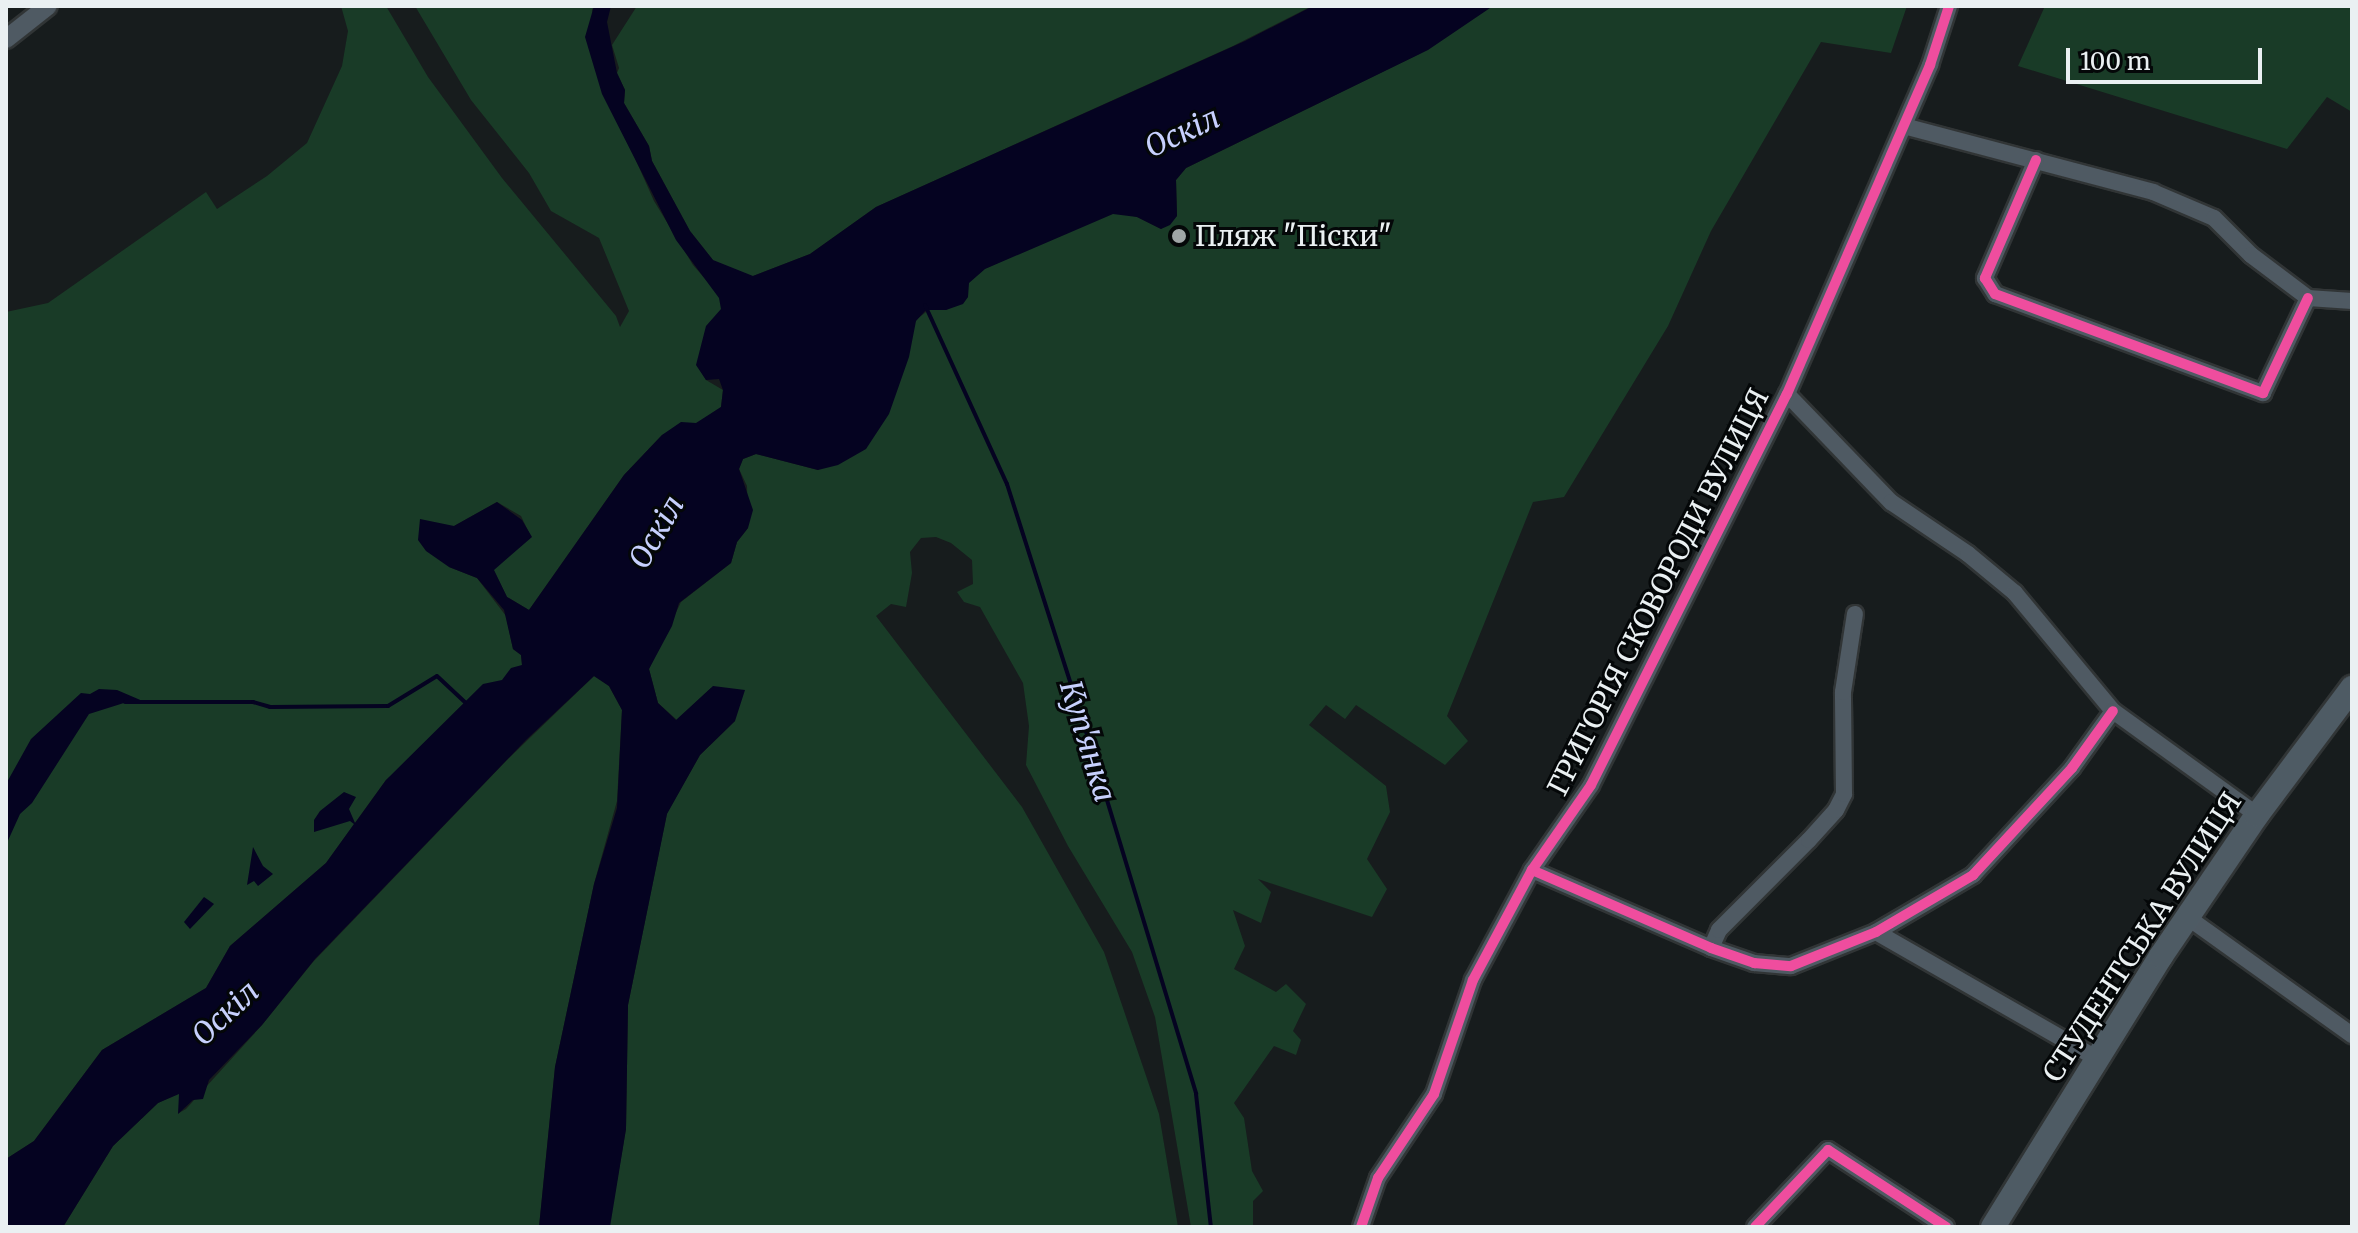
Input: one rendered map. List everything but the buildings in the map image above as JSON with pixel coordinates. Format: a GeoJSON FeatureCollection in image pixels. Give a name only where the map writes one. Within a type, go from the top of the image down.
{"type":"FeatureCollection","features":[{"type":"Feature","properties":{"kind":"main road","name":"СТУДЕНТСЬКА ВУЛИЦЯ"},"geometry":{"type":"LineString","coordinates":[[1993,1227],[2187,917],[2257,815],[2352,688]]}},
{"type":"Feature","properties":{"kind":"street"},"geometry":{"type":"LineString","coordinates":[[6,39],[48,6]]}},
{"type":"Feature","properties":{"kind":"street","name":"ГРИГОРІЯ СКОВОРОДИ ВУЛИЦЯ"},"geometry":{"type":"LineString","coordinates":[[1361,1227],[1378,1178],[1434,1094],[1473,980],[1532,870],[1591,785],[1787,394],[1930,65],[1949,6]]}},
{"type":"Feature","properties":{"kind":"street"},"geometry":{"type":"LineString","coordinates":[[1904,126],[2153,192],[2214,218],[2251,255],[2308,298],[2352,301]]}},
{"type":"Feature","properties":{"kind":"street"},"geometry":{"type":"LineString","coordinates":[[2036,160],[1985,278],[1995,294],[2263,393],[2308,298]]}},
{"type":"Feature","properties":{"kind":"street"},"geometry":{"type":"LineString","coordinates":[[1787,394],[1891,502],[1968,554],[2015,593],[2113,711],[2257,815]]}},
{"type":"Feature","properties":{"kind":"street"},"geometry":{"type":"LineString","coordinates":[[1711,948],[1719,930],[1809,840],[1836,810],[1844,794],[1843,692],[1855,614]]}},
{"type":"Feature","properties":{"kind":"street"},"geometry":{"type":"LineString","coordinates":[[1532,870],[1711,948],[1754,963],[1791,966],[1876,932],[1973,875],[2072,768],[2113,711]]}},
{"type":"Feature","properties":{"kind":"street"},"geometry":{"type":"LineString","coordinates":[[2187,917],[2352,1035]]}},
{"type":"Feature","properties":{"kind":"street"},"geometry":{"type":"LineString","coordinates":[[1876,932],[2096,1058]]}},
{"type":"Feature","properties":{"kind":"street"},"geometry":{"type":"LineString","coordinates":[[1755,1227],[1828,1150],[1946,1227]]}},
{"type":"Feature","properties":{"kind":"green space"},"geometry":{"type":"Polygon","coordinates":[[[341,6],[386,6],[428,77],[502,178],[616,316],[620,327],[629,311],[599,238],[551,211],[529,173],[471,100],[415,6],[594,6],[592,10],[634,156],[654,201],[693,265],[714,289],[713,260],[690,231],[652,161],[649,146],[624,103],[625,90],[617,73],[619,68],[612,45],[637,6],[1312,6],[1233,46],[876,207],[810,254],[753,276],[697,365],[706,380],[723,390],[721,407],[696,424],[662,435],[624,475],[529,610],[507,597],[493,569],[531,537],[521,516],[497,502],[454,526],[449,567],[477,578],[506,616],[513,649],[521,655],[522,665],[386,780],[326,863],[230,946],[206,988],[102,1050],[34,1141],[6,1159],[6,312],[48,303],[206,192],[217,209],[267,176],[307,143],[342,66],[348,31],[341,6]]]}},
{"type":"Feature","properties":{"kind":"green space"},"geometry":{"type":"Polygon","coordinates":[[[1492,6],[1907,6],[1891,53],[1821,42],[1711,231],[1668,326],[1564,497],[1533,502],[1447,716],[1468,741],[1445,765],[1356,705],[1345,719],[1326,705],[1309,725],[1386,786],[1390,812],[1367,859],[1387,889],[1372,917],[1258,879],[1271,892],[1261,923],[1233,910],[1245,946],[1234,969],[1276,992],[1286,984],[1306,1004],[1293,1031],[1301,1040],[1296,1055],[1274,1046],[1234,1103],[1244,1118],[1252,1171],[1263,1191],[1253,1201],[1253,1227],[1191,1227],[1155,1017],[1132,952],[1068,846],[1026,765],[1029,726],[1023,683],[980,607],[964,602],[957,592],[973,584],[972,560],[951,543],[936,537],[921,538],[910,552],[912,573],[906,607],[891,604],[876,616],[1022,807],[1104,952],[1159,1114],[1178,1227],[609,1227],[626,1129],[628,1005],[667,813],[700,755],[735,721],[711,688],[677,720],[658,703],[649,669],[681,602],[731,563],[737,542],[748,528],[747,486],[739,469],[743,459],[756,454],[818,470],[913,322],[930,309],[946,310],[968,297],[968,283],[984,269],[1115,211],[1137,217],[1161,229],[1177,216],[1176,180],[1186,168],[1419,54],[1492,6]]]}},
{"type":"Feature","properties":{"kind":"green space"},"geometry":{"type":"Polygon","coordinates":[[[2045,6],[2352,6],[2352,112],[2327,97],[2287,149],[2018,66],[2045,6]]]}},
{"type":"Feature","properties":{"kind":"green space"},"geometry":{"type":"Polygon","coordinates":[[[594,676],[609,686],[622,710],[617,801],[594,884],[555,1067],[539,1227],[63,1227],[113,1146],[158,1103],[179,1093],[179,1113],[186,1109],[262,1025],[313,962],[507,760],[594,676]]]}},
{"type":"Feature","properties":{"kind":"water","name":"Оскіл"},"geometry":{"type":"Polygon","coordinates":[[[594,6],[611,6],[607,22],[617,73],[625,90],[624,103],[649,146],[652,161],[690,231],[713,260],[753,276],[810,254],[876,207],[1245,41],[1313,6],[1493,6],[1428,50],[1186,168],[1176,180],[1177,216],[1170,225],[1161,229],[1137,217],[1113,214],[985,269],[969,283],[968,297],[963,304],[946,310],[926,310],[916,321],[909,357],[889,414],[866,449],[838,465],[818,470],[756,454],[743,459],[739,469],[753,510],[748,528],[737,542],[731,563],[679,603],[672,626],[649,669],[658,703],[676,720],[713,686],[745,690],[735,721],[700,755],[667,814],[628,1005],[626,1129],[610,1227],[539,1227],[555,1067],[594,884],[617,808],[622,710],[609,686],[594,676],[526,740],[315,959],[262,1025],[209,1080],[203,1099],[193,1100],[178,1114],[179,1094],[158,1103],[113,1146],[63,1227],[6,1227],[6,1159],[34,1141],[102,1050],[206,988],[230,946],[326,863],[354,824],[350,821],[314,832],[314,820],[320,811],[344,792],[356,797],[349,809],[355,823],[386,780],[483,684],[502,680],[511,668],[522,665],[521,655],[513,649],[504,610],[477,578],[449,567],[426,551],[418,540],[420,519],[454,526],[497,502],[522,520],[532,537],[494,570],[507,597],[529,610],[624,475],[662,435],[681,422],[696,423],[721,407],[723,390],[719,379],[706,380],[696,365],[706,326],[721,309],[719,298],[676,240],[602,94],[585,37],[594,6]]]}},
{"type":"Feature","properties":{"kind":"water"},"geometry":{"type":"Polygon","coordinates":[[[99,689],[117,690],[145,702],[127,702],[89,714],[32,803],[20,814],[6,845],[6,784],[31,739],[81,693],[90,694],[99,689]]]}},
{"type":"Feature","properties":{"kind":"water"},"geometry":{"type":"Polygon","coordinates":[[[253,847],[263,866],[273,874],[258,886],[254,881],[247,885],[253,847]]]}},
{"type":"Feature","properties":{"kind":"water"},"geometry":{"type":"Polygon","coordinates":[[[204,897],[214,904],[190,929],[184,922],[204,897]]]}},
{"type":"Feature","properties":{"kind":"waterway","name":"Куп'янка"},"geometry":{"type":"LineString","coordinates":[[925,305],[1007,484],[1093,754],[1196,1094],[1211,1227]]}},
{"type":"Feature","properties":{"kind":"waterway"},"geometry":{"type":"LineString","coordinates":[[125,702],[253,702],[270,707],[388,706],[437,676],[465,702]]}},
{"type":"Feature","properties":{"kind":"cycle path"},"geometry":{"type":"LineString","coordinates":[[1361,1227],[1378,1178],[1434,1094],[1473,980],[1532,870],[1591,785],[1787,394],[1930,65],[1949,6]]}},
{"type":"Feature","properties":{"kind":"cycle path"},"geometry":{"type":"LineString","coordinates":[[2036,160],[1985,278],[1995,294],[2263,393],[2308,298]]}},
{"type":"Feature","properties":{"kind":"cycle path"},"geometry":{"type":"LineString","coordinates":[[1532,870],[1711,948],[1754,963],[1791,966],[1876,932],[1973,875],[2072,768],[2113,711]]}},
{"type":"Feature","properties":{"kind":"cycle path"},"geometry":{"type":"LineString","coordinates":[[1755,1227],[1828,1150],[1946,1227]]}},
{"type":"Feature","properties":{"kind":"place","name":"Пляж \"Піски\""},"geometry":{"type":"Point","coordinates":[1179,236]}}]}
